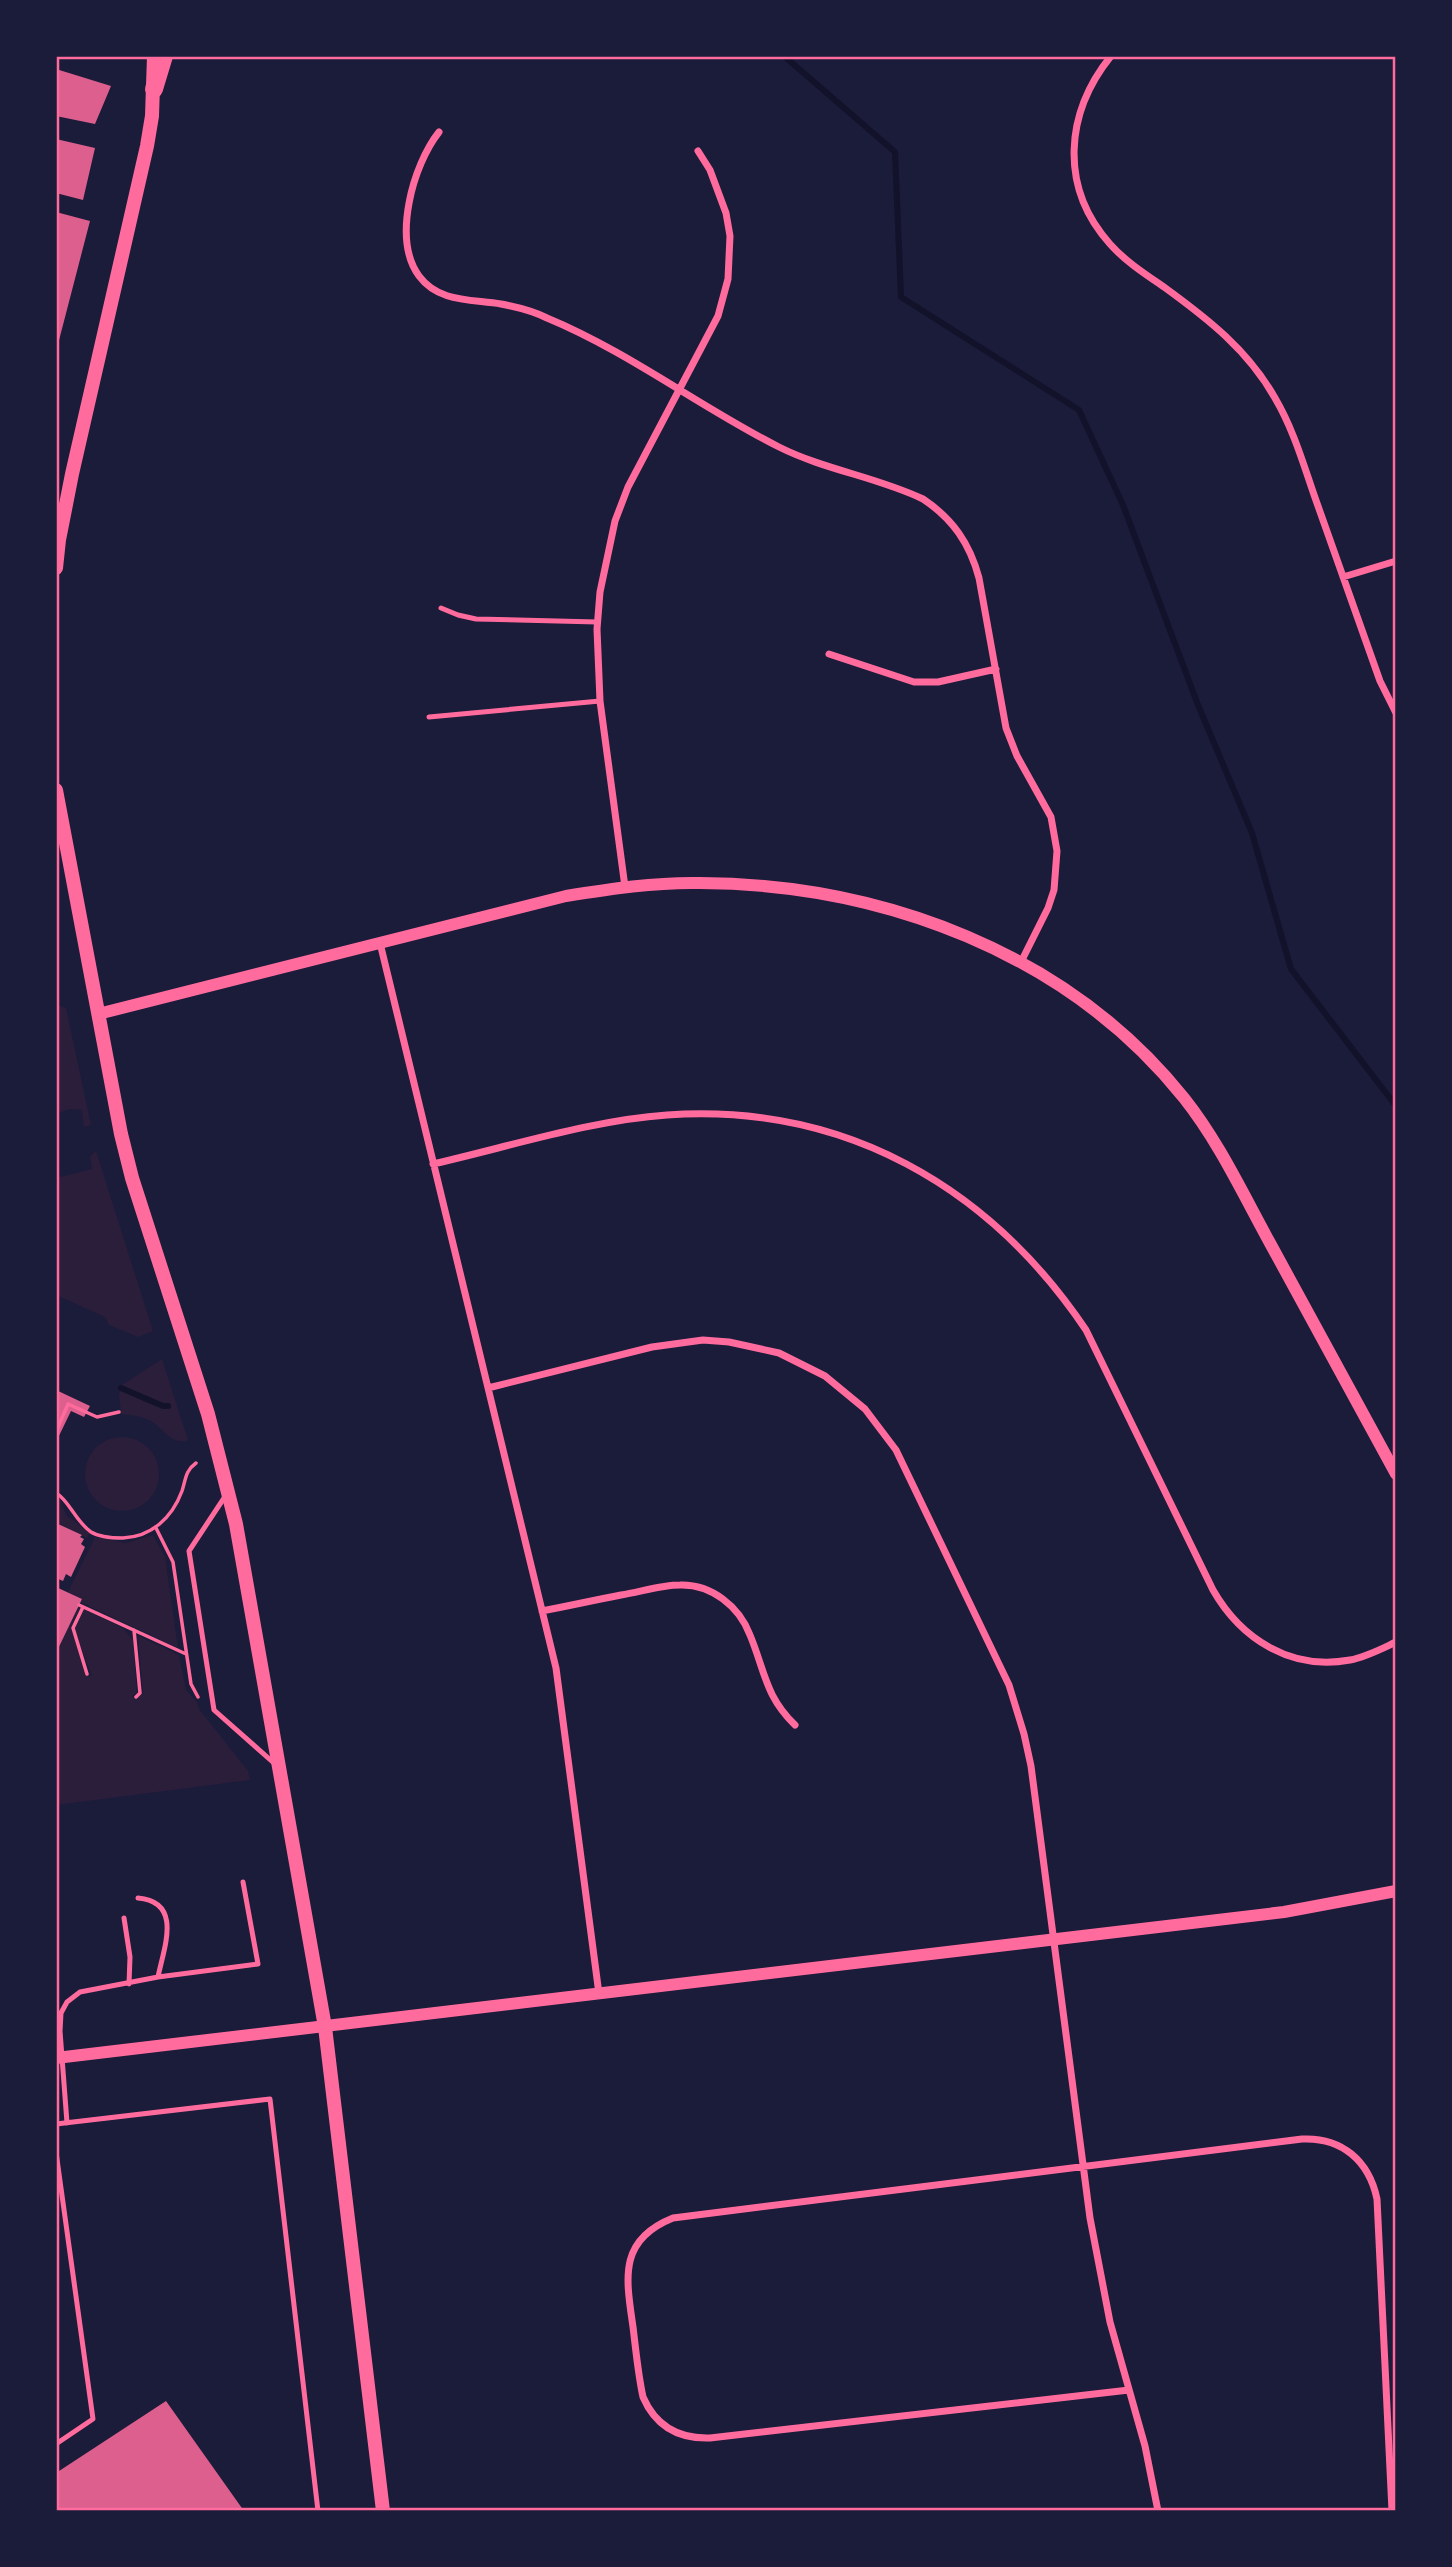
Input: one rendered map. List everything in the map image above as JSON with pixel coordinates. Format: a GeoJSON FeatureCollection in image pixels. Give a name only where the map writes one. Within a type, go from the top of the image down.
{"type":"FeatureCollection","features":[{"type":"Feature","properties":{"kind":"main road"},"geometry":{"type":"LineString","coordinates":[[56,568],[57,540],[142,175],[154,89],[154,56]]}},
{"type":"Feature","properties":{"kind":"main road"},"geometry":{"type":"LineString","coordinates":[[154,89],[164,56]]}},
{"type":"Feature","properties":{"kind":"main road"},"geometry":{"type":"LineString","coordinates":[[56,790],[121,1134],[132,1178],[208,1414],[229,1489],[325,2027],[383,2511]]}},
{"type":"Feature","properties":{"kind":"street"},"geometry":{"type":"LineString","coordinates":[[1111,56],[1086,94],[1074,140],[1076,178],[1089,214],[1110,245],[1227,336],[1262,377],[1287,422],[1380,681],[1396,713]]}},
{"type":"Feature","properties":{"kind":"street"},"geometry":{"type":"LineString","coordinates":[[439,132],[416,171],[411,189],[407,234],[409,256],[414,267],[435,291],[454,299],[500,304],[547,318],[680,388],[783,449],[909,492],[936,508],[958,531],[975,562],[1011,743],[1051,817],[1058,851],[1054,890],[1021,962]]}},
{"type":"Feature","properties":{"kind":"street"},"geometry":{"type":"LineString","coordinates":[[625,887],[600,701],[597,622],[604,568],[615,521],[628,486],[718,316],[724,298],[730,260],[726,213],[710,170],[698,151]]}},
{"type":"Feature","properties":{"kind":"street"},"geometry":{"type":"LineString","coordinates":[[1343,577],[1396,561]]}},
{"type":"Feature","properties":{"kind":"street"},"geometry":{"type":"LineString","coordinates":[[829,654],[914,682],[938,682],[996,669]]}},
{"type":"Feature","properties":{"kind":"street"},"geometry":{"type":"LineString","coordinates":[[98,1014],[566,896],[625,887],[697,883],[741,884],[828,894],[906,914],[974,939],[1021,962],[1067,989],[1121,1030],[1144,1052],[1186,1101],[1222,1154],[1396,1474]]}},
{"type":"Feature","properties":{"kind":"street"},"geometry":{"type":"LineString","coordinates":[[380,943],[556,1668],[599,1994]]}},
{"type":"Feature","properties":{"kind":"street"},"geometry":{"type":"LineString","coordinates":[[433,1164],[631,1119],[702,1114],[772,1120],[807,1127],[841,1136],[906,1164],[937,1181],[994,1223],[1036,1264],[1066,1301],[1086,1330],[1213,1590],[1235,1622],[1266,1646],[1284,1655],[1317,1661],[1351,1660],[1396,1642]]}},
{"type":"Feature","properties":{"kind":"street"},"geometry":{"type":"LineString","coordinates":[[488,1388],[652,1347],[690,1341],[729,1342],[779,1353],[803,1363],[846,1391],[882,1429],[902,1462],[1013,1697],[1031,1766],[1081,2167],[1104,2296],[1145,2446],[1157,2511]]}},
{"type":"Feature","properties":{"kind":"street"},"geometry":{"type":"LineString","coordinates":[[542,1611],[677,1584],[702,1588],[733,1607],[747,1627],[768,1690],[795,1725]]}},
{"type":"Feature","properties":{"kind":"street"},"geometry":{"type":"LineString","coordinates":[[58,2058],[1284,1912],[1396,1891]]}},
{"type":"Feature","properties":{"kind":"street"},"geometry":{"type":"LineString","coordinates":[[1129,2390],[697,2439],[673,2432],[648,2408],[641,2386],[626,2277],[632,2252],[639,2241],[660,2223],[673,2218],[1314,2139],[1337,2144],[1364,2165],[1377,2199],[1392,2511]]}},
{"type":"Feature","properties":{"kind":"lane"},"geometry":{"type":"LineString","coordinates":[[442,607],[458,615],[476,619],[597,622]]}},
{"type":"Feature","properties":{"kind":"lane"},"geometry":{"type":"LineString","coordinates":[[429,717],[600,701]]}},
{"type":"Feature","properties":{"kind":"lane"},"geometry":{"type":"LineString","coordinates":[[229,1489],[189,1551],[214,1710],[279,1768]]}},
{"type":"Feature","properties":{"kind":"lane"},"geometry":{"type":"LineString","coordinates":[[67,2123],[58,2058],[61,2013],[67,2002],[80,1993],[158,1977],[258,1964],[243,1882]]}},
{"type":"Feature","properties":{"kind":"lane"},"geometry":{"type":"LineString","coordinates":[[138,1898],[152,1899],[163,1910],[169,1927],[158,1977]]}},
{"type":"Feature","properties":{"kind":"lane"},"geometry":{"type":"LineString","coordinates":[[124,1918],[130,1958],[129,1984]]}},
{"type":"Feature","properties":{"kind":"lane"},"geometry":{"type":"LineString","coordinates":[[56,2124],[270,2099],[318,2511]]}},
{"type":"Feature","properties":{"kind":"lane"},"geometry":{"type":"LineString","coordinates":[[56,2152],[93,2419],[56,2444]]}},
{"type":"Feature","properties":{"kind":"path"},"geometry":{"type":"LineString","coordinates":[[56,1432],[68,1404],[97,1417],[119,1412]]}},
{"type":"Feature","properties":{"kind":"path"},"geometry":{"type":"LineString","coordinates":[[56,1493],[64,1497],[70,1511],[92,1532],[128,1538],[152,1532],[161,1523],[181,1492],[188,1469],[196,1463]]}},
{"type":"Feature","properties":{"kind":"path"},"geometry":{"type":"LineString","coordinates":[[87,1674],[73,1628],[81,1606],[186,1654]]}},
{"type":"Feature","properties":{"kind":"path"},"geometry":{"type":"LineString","coordinates":[[134,1630],[140,1693],[136,1697]]}},
{"type":"Feature","properties":{"kind":"shaded area"},"geometry":{"type":"Polygon","coordinates":[[[56,1004],[66,1008],[91,1125],[84,1127],[82,1110],[70,1109],[56,1114],[56,1004]]]}},
{"type":"Feature","properties":{"kind":"shaded area"},"geometry":{"type":"Polygon","coordinates":[[[96,1151],[153,1331],[138,1337],[109,1325],[105,1317],[56,1295],[56,1164],[60,1177],[92,1169],[90,1157],[96,1151]]]}},
{"type":"Feature","properties":{"kind":"shaded area"},"geometry":{"type":"Polygon","coordinates":[[[162,1359],[188,1440],[172,1438],[146,1419],[121,1414],[119,1395],[122,1385],[162,1359]]]}},
{"type":"Feature","properties":{"kind":"shaded area"},"geometry":{"type":"Polygon","coordinates":[[[122,1437],[136,1440],[148,1448],[156,1460],[159,1474],[156,1488],[148,1500],[136,1508],[122,1511],[108,1508],[96,1500],[88,1488],[85,1474],[88,1460],[96,1448],[108,1440],[122,1437]]]}},
{"type":"Feature","properties":{"kind":"shaded area"},"geometry":{"type":"Polygon","coordinates":[[[56,1497],[60,1499],[66,1515],[90,1533],[87,1538],[56,1522],[56,1497]]]}},
{"type":"Feature","properties":{"kind":"shaded area"},"geometry":{"type":"Polygon","coordinates":[[[153,1535],[165,1557],[178,1648],[80,1602],[82,1599],[68,1592],[95,1537],[126,1543],[153,1535]]]}},
{"type":"Feature","properties":{"kind":"shaded area"},"geometry":{"type":"Polygon","coordinates":[[[78,1607],[80,1608],[71,1627],[86,1676],[92,1676],[74,1629],[83,1609],[123,1628],[133,1640],[137,1692],[132,1696],[136,1700],[143,1693],[138,1636],[179,1655],[186,1690],[248,1771],[250,1780],[56,1805],[56,1653],[78,1607]]]}},
{"type":"Feature","properties":{"kind":"building"},"geometry":{"type":"Polygon","coordinates":[[[56,69],[111,86],[95,124],[56,116],[56,69]]]}},
{"type":"Feature","properties":{"kind":"building"},"geometry":{"type":"Polygon","coordinates":[[[56,139],[95,148],[83,200],[56,193],[56,139]]]}},
{"type":"Feature","properties":{"kind":"building"},"geometry":{"type":"Polygon","coordinates":[[[56,212],[90,221],[57,348],[56,348],[56,212]]]}},
{"type":"Feature","properties":{"kind":"building"},"geometry":{"type":"Polygon","coordinates":[[[56,1390],[90,1406],[84,1417],[71,1411],[56,1442],[56,1390]]]}},
{"type":"Feature","properties":{"kind":"building"},"geometry":{"type":"Polygon","coordinates":[[[56,1523],[82,1535],[80,1537],[84,1539],[81,1544],[85,1547],[71,1577],[66,1574],[63,1581],[56,1578],[56,1523]]]}},
{"type":"Feature","properties":{"kind":"building"},"geometry":{"type":"Polygon","coordinates":[[[56,1587],[82,1599],[56,1653],[56,1587]]]}},
{"type":"Feature","properties":{"kind":"building"},"geometry":{"type":"Polygon","coordinates":[[[166,2401],[244,2511],[56,2511],[56,2473],[166,2401]]]}},
{"type":"Feature","properties":{"kind":"waterway"},"geometry":{"type":"LineString","coordinates":[[784,56],[895,152],[901,297],[1079,410],[1123,505],[1198,705],[1252,833],[1291,969],[1396,1106]]}},
{"type":"Feature","properties":{"kind":"waterway"},"geometry":{"type":"LineString","coordinates":[[121,1388],[168,1406]]}}]}
